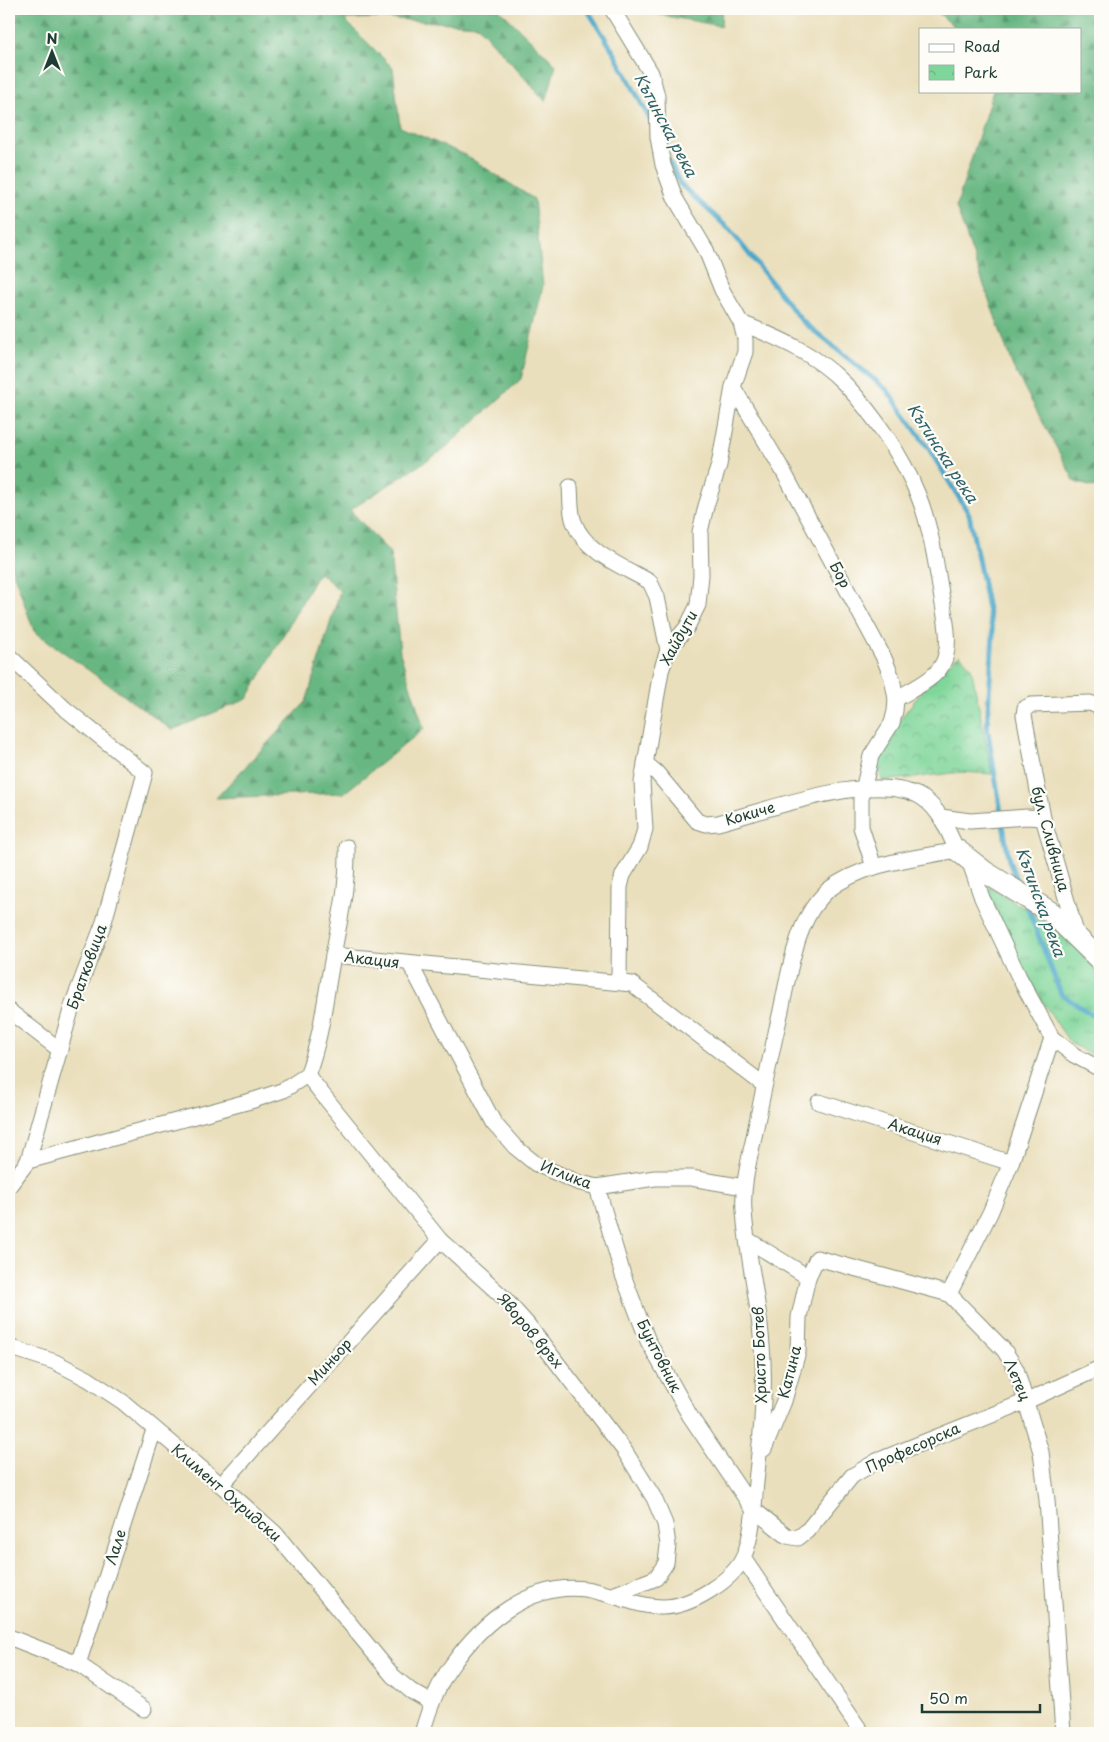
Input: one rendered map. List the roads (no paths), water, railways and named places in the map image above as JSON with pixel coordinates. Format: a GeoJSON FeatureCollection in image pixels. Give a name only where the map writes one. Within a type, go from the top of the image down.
{"type":"FeatureCollection","features":[{"type":"Feature","properties":{"kind":"street"},"geometry":{"type":"LineString","coordinates":[[612,9],[650,73],[657,96],[658,137],[663,165],[675,198],[706,250],[722,290],[741,323],[786,340],[815,358],[845,384],[880,428],[905,467],[918,496],[935,558],[947,638],[944,661],[936,674],[896,698]]}},
{"type":"Feature","properties":{"kind":"street","name":"Хайдути"},"geometry":{"type":"LineString","coordinates":[[619,981],[620,887],[623,874],[640,847],[645,829],[642,782],[654,698],[660,671],[668,650],[687,626],[698,605],[701,575],[700,532],[719,465],[733,387],[745,352],[745,339],[741,323]]}},
{"type":"Feature","properties":{"kind":"street","name":"Бор"},"geometry":{"type":"LineString","coordinates":[[733,387],[782,469],[884,658],[892,678],[896,698],[892,723],[871,756],[866,772],[865,788]]}},
{"type":"Feature","properties":{"kind":"street"},"geometry":{"type":"LineString","coordinates":[[570,487],[573,520],[578,532],[617,566],[650,582],[657,597],[668,650]]}},
{"type":"Feature","properties":{"kind":"street","name":"Братковица"},"geometry":{"type":"LineString","coordinates":[[9,656],[63,707],[146,773],[104,922],[72,1003],[28,1161]]}},
{"type":"Feature","properties":{"kind":"street","name":"бул. Сливница"},"geometry":{"type":"LineString","coordinates":[[1100,707],[1090,704],[1069,703],[1031,705],[1025,708],[1024,715],[1043,818],[1078,938],[1100,960]]}},
{"type":"Feature","properties":{"kind":"street","name":"Кокиче"},"geometry":{"type":"LineString","coordinates":[[645,764],[656,772],[697,821],[706,824],[718,823],[836,792],[865,788],[890,789],[922,798],[941,817],[970,861]]}},
{"type":"Feature","properties":{"kind":"street"},"geometry":{"type":"LineString","coordinates":[[865,788],[861,799],[862,827],[874,867]]}},
{"type":"Feature","properties":{"kind":"street"},"geometry":{"type":"LineString","coordinates":[[941,817],[984,820],[1027,817],[1043,818]]}},
{"type":"Feature","properties":{"kind":"street"},"geometry":{"type":"LineString","coordinates":[[333,955],[344,907],[347,847]]}},
{"type":"Feature","properties":{"kind":"street"},"geometry":{"type":"LineString","coordinates":[[970,861],[1052,913],[1078,938]]}},
{"type":"Feature","properties":{"kind":"street"},"geometry":{"type":"LineString","coordinates":[[970,861],[982,898],[1019,976],[1052,1038],[1074,1055],[1100,1069]]}},
{"type":"Feature","properties":{"kind":"street","name":"Христо Ботев"},"geometry":{"type":"LineString","coordinates":[[422,1733],[432,1703],[451,1666],[474,1640],[508,1608],[529,1596],[557,1589],[584,1589],[613,1595],[644,1605],[666,1607],[686,1602],[709,1592],[726,1578],[743,1558],[753,1509],[763,1401],[763,1350],[744,1211],[744,1187],[764,1084],[800,935],[812,909],[826,892],[846,879],[874,867],[970,861]]}},
{"type":"Feature","properties":{"kind":"street","name":"Акация"},"geometry":{"type":"LineString","coordinates":[[307,1075],[321,1030],[333,955],[410,964],[619,981],[632,984],[764,1084]]}},
{"type":"Feature","properties":{"kind":"street","name":"Иглика"},"geometry":{"type":"LineString","coordinates":[[410,964],[494,1123],[515,1147],[536,1164],[577,1182],[597,1187],[655,1178],[691,1178],[744,1187]]}},
{"type":"Feature","properties":{"kind":"street"},"geometry":{"type":"LineString","coordinates":[[9,1011],[60,1050]]}},
{"type":"Feature","properties":{"kind":"street"},"geometry":{"type":"LineString","coordinates":[[949,1294],[990,1213],[1011,1163],[1052,1038]]}},
{"type":"Feature","properties":{"kind":"street"},"geometry":{"type":"LineString","coordinates":[[9,1186],[28,1161],[254,1100],[284,1090],[307,1075]]}},
{"type":"Feature","properties":{"kind":"street","name":"Яворов връх"},"geometry":{"type":"LineString","coordinates":[[307,1075],[440,1240],[503,1297],[528,1326],[624,1450],[654,1498],[665,1524],[668,1545],[666,1563],[656,1578],[613,1595]]}},
{"type":"Feature","properties":{"kind":"street","name":"Акация"},"geometry":{"type":"LineString","coordinates":[[819,1102],[1011,1163]]}},
{"type":"Feature","properties":{"kind":"street","name":"Бунтовник"},"geometry":{"type":"LineString","coordinates":[[597,1187],[624,1275],[648,1341],[690,1416],[753,1509]]}},
{"type":"Feature","properties":{"kind":"street","name":"Миньор"},"geometry":{"type":"LineString","coordinates":[[222,1485],[440,1240]]}},
{"type":"Feature","properties":{"kind":"street"},"geometry":{"type":"LineString","coordinates":[[748,1240],[808,1277]]}},
{"type":"Feature","properties":{"kind":"street","name":"Катина"},"geometry":{"type":"LineString","coordinates":[[758,1463],[784,1401],[798,1352],[799,1317],[808,1277],[817,1258],[949,1294]]}},
{"type":"Feature","properties":{"kind":"street","name":"Летец"},"geometry":{"type":"LineString","coordinates":[[949,1294],[1004,1350],[1016,1369],[1041,1452],[1047,1500],[1063,1733]]}},
{"type":"Feature","properties":{"kind":"street","name":"Климент Охридски"},"geometry":{"type":"LineString","coordinates":[[9,1346],[55,1362],[88,1379],[123,1402],[154,1430],[222,1485],[275,1533],[393,1676],[411,1691],[432,1703]]}},
{"type":"Feature","properties":{"kind":"street","name":"Професорска"},"geometry":{"type":"LineString","coordinates":[[753,1509],[787,1536],[798,1538],[807,1531],[852,1476],[877,1461],[1027,1401],[1100,1368]]}},
{"type":"Feature","properties":{"kind":"street","name":"Лале"},"geometry":{"type":"LineString","coordinates":[[78,1664],[154,1430]]}},
{"type":"Feature","properties":{"kind":"street"},"geometry":{"type":"LineString","coordinates":[[743,1558],[862,1733]]}},
{"type":"Feature","properties":{"kind":"street"},"geometry":{"type":"LineString","coordinates":[[9,1637],[78,1664],[144,1709]]}},
{"type":"Feature","properties":{"kind":"waterway","name":"Кътинска река"},"geometry":{"type":"LineString","coordinates":[[587,9],[615,54],[652,123]]}},
{"type":"Feature","properties":{"kind":"waterway","name":"Кътинска река"},"geometry":{"type":"LineString","coordinates":[[669,161],[680,184],[730,230],[802,321],[887,390],[929,449],[969,514],[993,634],[987,726],[1009,861],[1018,884]]}},
{"type":"Feature","properties":{"kind":"waterway","name":"Кътинска река"},"geometry":{"type":"LineString","coordinates":[[1027,906],[1061,994],[1100,1020]]}}]}
